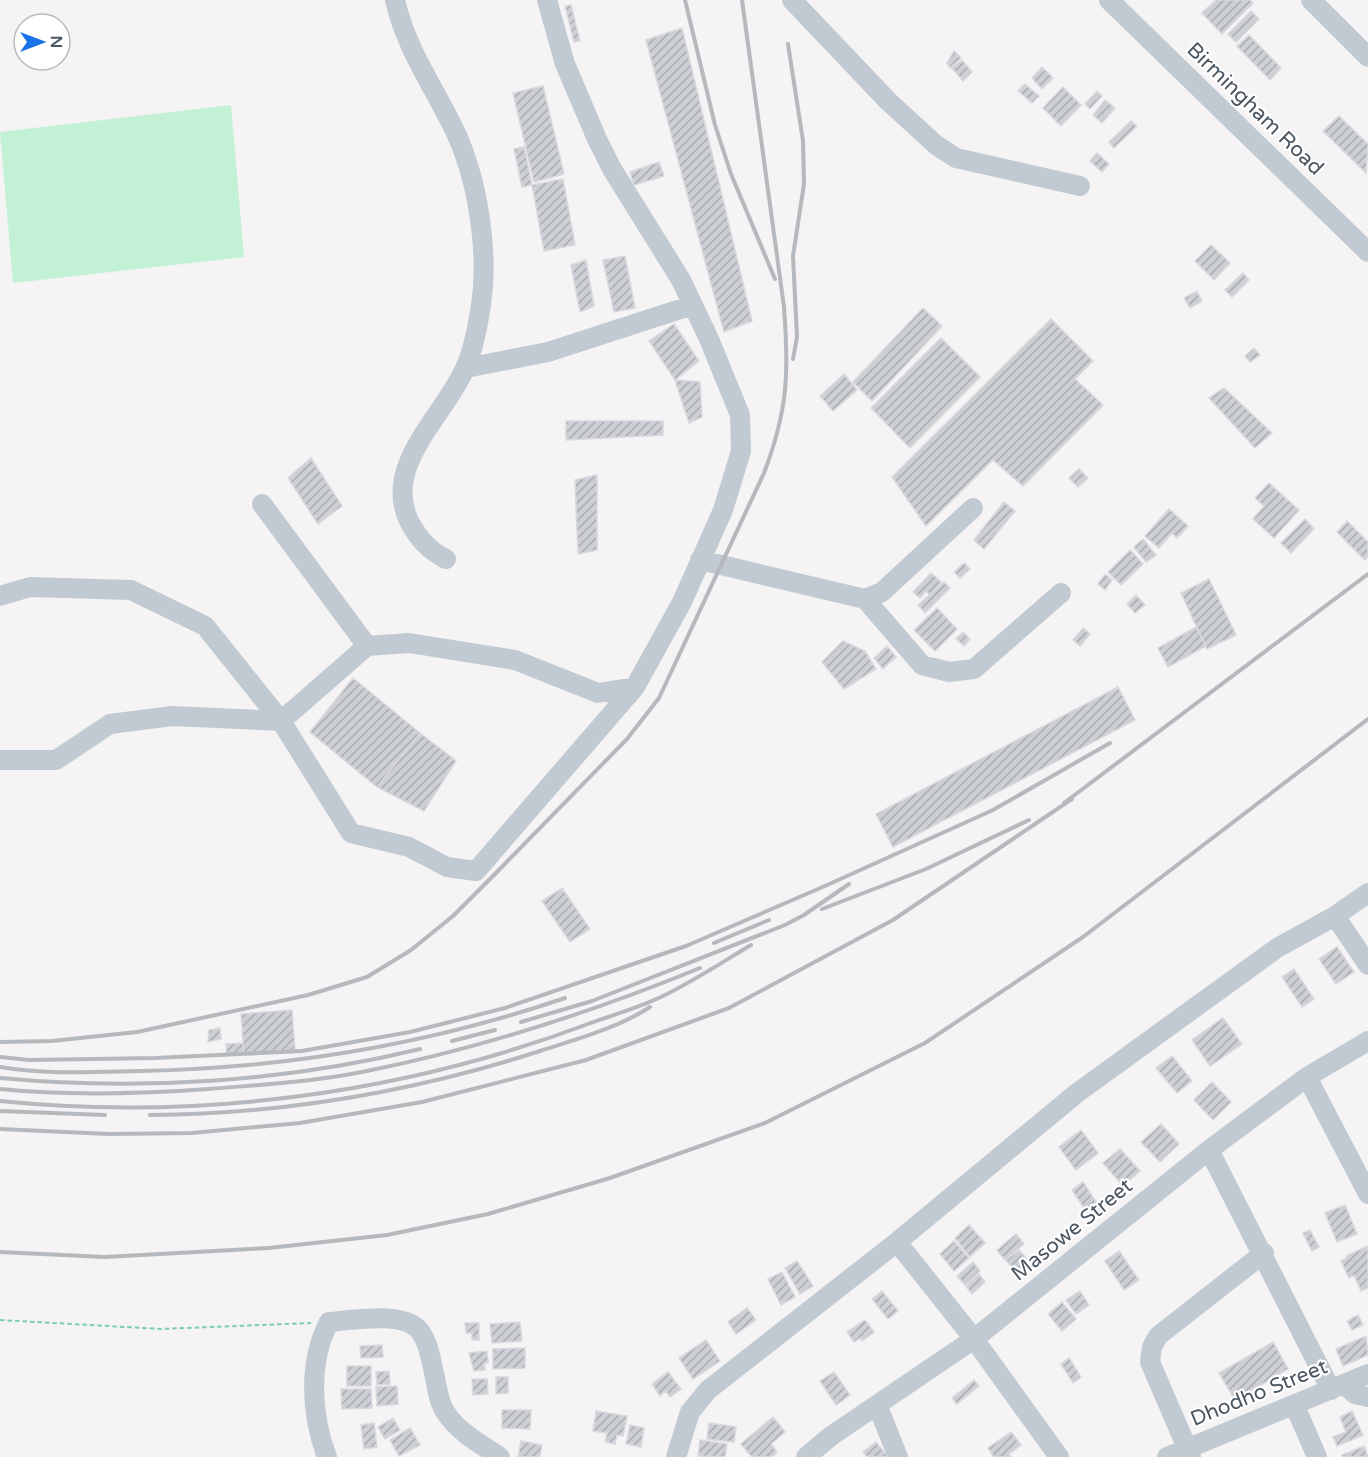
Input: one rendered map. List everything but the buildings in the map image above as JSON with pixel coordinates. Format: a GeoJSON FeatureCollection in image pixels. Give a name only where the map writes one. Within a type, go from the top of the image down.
{"type":"FeatureCollection","features":[{"type":"Feature","properties":{"kind":"street"},"geometry":{"type":"LineString","coordinates":[[395,0],[406,40],[457,134],[477,202],[484,249],[482,302],[466,368],[412,455],[405,471],[401,490],[403,507],[414,532],[430,550],[446,559]]}},
{"type":"Feature","properties":{"kind":"street"},"geometry":{"type":"LineString","coordinates":[[0,596],[30,587],[131,590],[205,626],[281,721],[351,833],[410,847],[447,867],[476,871],[635,687],[682,602],[723,510],[741,451],[742,432],[737,402],[693,305],[597,139],[565,64],[547,0]]}},
{"type":"Feature","properties":{"kind":"street"},"geometry":{"type":"LineString","coordinates":[[792,0],[888,101],[936,145],[956,158],[1080,186]]}},
{"type":"Feature","properties":{"kind":"street","name":"Birmingham Road"},"geometry":{"type":"LineString","coordinates":[[1109,0],[1368,252]]}},
{"type":"Feature","properties":{"kind":"street"},"geometry":{"type":"LineString","coordinates":[[1311,0],[1368,57]]}},
{"type":"Feature","properties":{"kind":"street"},"geometry":{"type":"LineString","coordinates":[[466,368],[548,352],[693,305]]}},
{"type":"Feature","properties":{"kind":"street"},"geometry":{"type":"LineString","coordinates":[[262,504],[367,646]]}},
{"type":"Feature","properties":{"kind":"street"},"geometry":{"type":"LineString","coordinates":[[700,560],[865,599],[882,592],[973,508]]}},
{"type":"Feature","properties":{"kind":"street"},"geometry":{"type":"LineString","coordinates":[[865,599],[922,665],[949,672],[974,669],[1061,593]]}},
{"type":"Feature","properties":{"kind":"street"},"geometry":{"type":"LineString","coordinates":[[0,760],[56,760],[110,724],[172,716],[281,721],[367,646],[410,643],[515,660],[598,693],[635,687]]}},
{"type":"Feature","properties":{"kind":"street"},"geometry":{"type":"LineString","coordinates":[[676,1457],[690,1412],[708,1390],[897,1242],[1077,1093],[1276,948],[1335,916],[1368,893]]}},
{"type":"Feature","properties":{"kind":"street"},"geometry":{"type":"LineString","coordinates":[[1335,916],[1368,965]]}},
{"type":"Feature","properties":{"kind":"street","name":"Masowe Street"},"geometry":{"type":"LineString","coordinates":[[806,1457],[831,1436],[878,1407],[974,1339],[1209,1150],[1307,1077],[1368,1041]]}},
{"type":"Feature","properties":{"kind":"street"},"geometry":{"type":"LineString","coordinates":[[1307,1077],[1368,1194]]}},
{"type":"Feature","properties":{"kind":"street"},"geometry":{"type":"LineString","coordinates":[[1209,1150],[1338,1387],[1368,1397]]}},
{"type":"Feature","properties":{"kind":"street"},"geometry":{"type":"LineString","coordinates":[[897,1242],[974,1339],[1059,1457]]}},
{"type":"Feature","properties":{"kind":"street"},"geometry":{"type":"LineString","coordinates":[[1189,1453],[1150,1362],[1152,1347],[1158,1336],[1264,1253]]}},
{"type":"Feature","properties":{"kind":"street"},"geometry":{"type":"LineString","coordinates":[[327,1457],[320,1431],[315,1372],[319,1341],[329,1322],[393,1318],[417,1327],[428,1349],[446,1415],[466,1434],[500,1457]]}},
{"type":"Feature","properties":{"kind":"street","name":"Dhodho Street"},"geometry":{"type":"LineString","coordinates":[[1167,1457],[1189,1453],[1368,1374]]}},
{"type":"Feature","properties":{"kind":"street"},"geometry":{"type":"LineString","coordinates":[[1296,1406],[1317,1457]]}},
{"type":"Feature","properties":{"kind":"street"},"geometry":{"type":"LineString","coordinates":[[878,1407],[898,1457]]}},
{"type":"Feature","properties":{"kind":"path"},"geometry":{"type":"LineString","coordinates":[[0,1320],[161,1329],[329,1322]]}},
{"type":"Feature","properties":{"kind":"green space"},"geometry":{"type":"Polygon","coordinates":[[[231,105],[244,257],[13,283],[0,132],[231,105]]]}},
{"type":"Feature","properties":{"kind":"railway"},"geometry":{"type":"LineString","coordinates":[[685,0],[715,125],[731,174],[775,279]]}},
{"type":"Feature","properties":{"kind":"railway"},"geometry":{"type":"LineString","coordinates":[[0,1042],[52,1041],[137,1032],[308,995],[367,977],[411,950],[453,916],[627,739],[659,698],[764,473],[778,430],[785,391],[784,307],[742,0]]}},
{"type":"Feature","properties":{"kind":"railway"},"geometry":{"type":"LineString","coordinates":[[788,44],[803,141],[804,184],[793,256],[797,337],[793,359]]}},
{"type":"Feature","properties":{"kind":"railway"},"geometry":{"type":"LineString","coordinates":[[1064,803],[1368,574]]}},
{"type":"Feature","properties":{"kind":"railway"},"geometry":{"type":"LineString","coordinates":[[0,1252],[104,1257],[269,1248],[387,1235],[488,1214],[610,1178],[765,1123],[925,1043],[1083,937],[1368,719]]}},
{"type":"Feature","properties":{"kind":"railway"},"geometry":{"type":"LineString","coordinates":[[0,1057],[29,1060],[155,1058],[302,1051],[410,1032],[505,1008],[686,946],[825,886],[993,810],[1110,743]]}},
{"type":"Feature","properties":{"kind":"railway"},"geometry":{"type":"LineString","coordinates":[[0,1129],[109,1134],[192,1133],[300,1123],[422,1102],[586,1060],[729,1008],[893,920],[1072,799]]}},
{"type":"Feature","properties":{"kind":"railway"},"geometry":{"type":"LineString","coordinates":[[822,909],[926,869],[1029,820]]}},
{"type":"Feature","properties":{"kind":"railway"},"geometry":{"type":"LineString","coordinates":[[521,1022],[592,1001],[785,925],[804,915],[849,884]]}},
{"type":"Feature","properties":{"kind":"railway"},"geometry":{"type":"LineString","coordinates":[[714,943],[769,920]]}},
{"type":"Feature","properties":{"kind":"railway"},"geometry":{"type":"LineString","coordinates":[[0,1101],[74,1106],[149,1107],[224,1104],[298,1096],[372,1084],[446,1068],[517,1048],[634,1008],[684,985],[751,945]]}},
{"type":"Feature","properties":{"kind":"railway"},"geometry":{"type":"LineString","coordinates":[[0,1089],[104,1094],[156,1092],[305,1081],[343,1075],[405,1063],[491,1041],[575,1015],[700,968]]}},
{"type":"Feature","properties":{"kind":"railway"},"geometry":{"type":"LineString","coordinates":[[0,1067],[52,1072],[141,1071],[195,1069],[303,1059],[409,1041],[461,1029],[565,998]]}},
{"type":"Feature","properties":{"kind":"railway"},"geometry":{"type":"LineString","coordinates":[[150,1115],[200,1114],[298,1105],[396,1089],[492,1065],[568,1042],[611,1027],[650,1007]]}},
{"type":"Feature","properties":{"kind":"railway"},"geometry":{"type":"LineString","coordinates":[[452,1041],[495,1030]]}},
{"type":"Feature","properties":{"kind":"railway"},"geometry":{"type":"LineString","coordinates":[[0,1078],[105,1084],[212,1081],[317,1069],[420,1049]]}},
{"type":"Feature","properties":{"kind":"railway"},"geometry":{"type":"LineString","coordinates":[[0,1111],[105,1115]]}}]}
